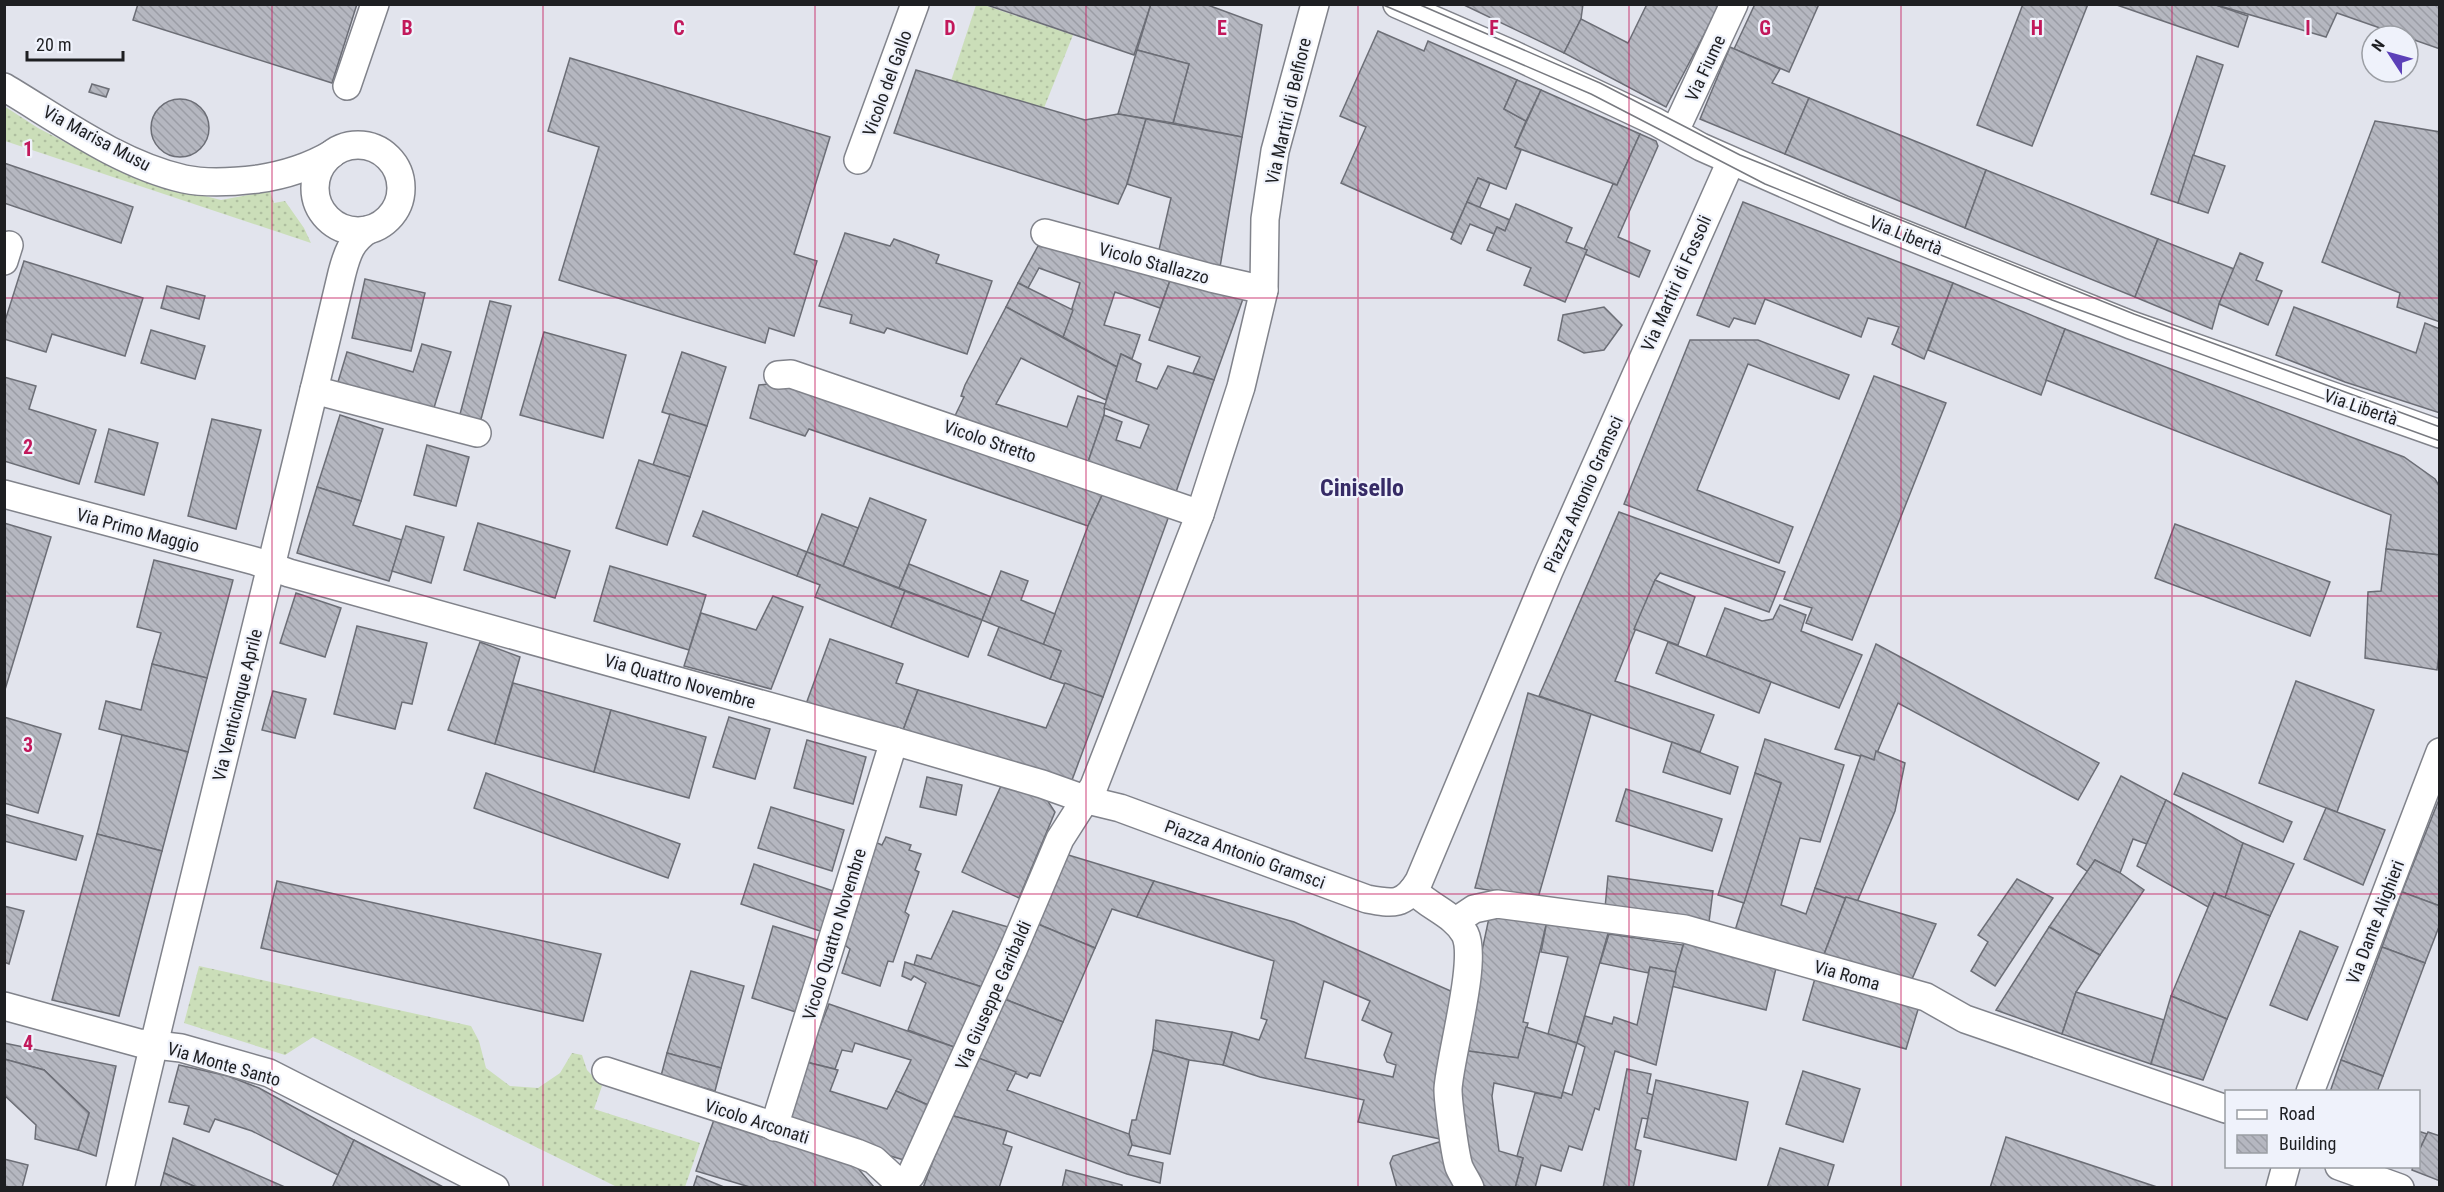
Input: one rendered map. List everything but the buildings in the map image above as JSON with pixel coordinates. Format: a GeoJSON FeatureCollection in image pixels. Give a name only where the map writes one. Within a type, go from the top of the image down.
{"type":"FeatureCollection","features":[{"type":"Feature","properties":{"kind":"street"},"geometry":{"type":"LineString","coordinates":[[347,86],[375,4]]}},
{"type":"Feature","properties":{"kind":"street","name":"Vicolo del Gallo"},"geometry":{"type":"LineString","coordinates":[[858,160],[915,4]]}},
{"type":"Feature","properties":{"kind":"street","name":"Via Martiri di Belfiore"},"geometry":{"type":"LineString","coordinates":[[1264,290],[1265,219],[1275,152],[1315,4]]}},
{"type":"Feature","properties":{"kind":"street","name":"Via Libertà"},"geometry":{"type":"LineString","coordinates":[[1397,4],[1514,55],[1674,131],[1731,161],[1844,210],[2131,324],[2435,433]]}},
{"type":"Feature","properties":{"kind":"street","name":"Via Fiume"},"geometry":{"type":"LineString","coordinates":[[1674,131],[1734,4]]}},
{"type":"Feature","properties":{"kind":"street","name":"Via Marisa Musu"},"geometry":{"type":"LineString","coordinates":[[4,87],[133,161],[186,179],[229,182],[273,177],[310,166],[332,154]]}},
{"type":"Feature","properties":{"kind":"street"},"geometry":{"type":"LineString","coordinates":[[352,145],[368,146],[384,154],[396,168],[401,186],[397,208],[382,224],[368,230],[350,231],[330,221],[319,206],[315,187],[317,176],[321,166],[332,154],[352,145]]}},
{"type":"Feature","properties":{"kind":"street","name":"Via Martiri di Fossoli"},"geometry":{"type":"LineString","coordinates":[[1622,406],[1731,161]]}},
{"type":"Feature","properties":{"kind":"street","name":"Via Venticinque Aprile"},"geometry":{"type":"LineString","coordinates":[[120,1188],[348,251],[368,230]]}},
{"type":"Feature","properties":{"kind":"street","name":"Vicolo Stallazzo"},"geometry":{"type":"LineString","coordinates":[[1045,233],[1264,290]]}},
{"type":"Feature","properties":{"kind":"street"},"geometry":{"type":"LineString","coordinates":[[1087,800],[1200,514],[1240,387],[1264,290]]}},
{"type":"Feature","properties":{"kind":"street","name":"Vicolo Stretto"},"geometry":{"type":"LineString","coordinates":[[778,375],[791,374],[1200,514]]}},
{"type":"Feature","properties":{"kind":"street"},"geometry":{"type":"LineString","coordinates":[[314,390],[477,433]]}},
{"type":"Feature","properties":{"kind":"street","name":"Piazza Antonio Gramsci"},"geometry":{"type":"LineString","coordinates":[[1087,800],[1120,808],[1367,899],[1389,903],[1399,902],[1413,890],[1622,406]]}},
{"type":"Feature","properties":{"kind":"street","name":"Via Primo Maggio"},"geometry":{"type":"LineString","coordinates":[[4,494],[272,566]]}},
{"type":"Feature","properties":{"kind":"street","name":"Via Quattro Novembre"},"geometry":{"type":"LineString","coordinates":[[272,566],[289,573],[894,741],[1042,784],[1087,800]]}},
{"type":"Feature","properties":{"kind":"street","name":"Vicolo Quattro Novembre"},"geometry":{"type":"LineString","coordinates":[[774,1127],[894,741]]}},
{"type":"Feature","properties":{"kind":"street","name":"Via Dante Alighieri"},"geometry":{"type":"LineString","coordinates":[[2311,1090],[2439,752]]}},
{"type":"Feature","properties":{"kind":"street","name":"Via Giuseppe Garibaldi"},"geometry":{"type":"LineString","coordinates":[[898,1186],[911,1175],[941,1111],[1060,839],[1087,800]]}},
{"type":"Feature","properties":{"kind":"street"},"geometry":{"type":"LineString","coordinates":[[1413,890],[1422,899],[1456,921],[1466,936],[1468,957],[1465,990],[1448,1090],[1459,1167],[1470,1188]]}},
{"type":"Feature","properties":{"kind":"street","name":"Via Roma"},"geometry":{"type":"LineString","coordinates":[[1456,921],[1474,909],[1497,904],[1685,929],[1926,997],[1965,1019],[2225,1109]]}},
{"type":"Feature","properties":{"kind":"street","name":"Via Monte Santo"},"geometry":{"type":"LineString","coordinates":[[4,1006],[139,1043],[181,1048],[269,1073],[495,1188]]}},
{"type":"Feature","properties":{"kind":"street","name":"Vicolo Arconati"},"geometry":{"type":"LineString","coordinates":[[606,1071],[874,1160],[898,1186]]}},
{"type":"Feature","properties":{"kind":"street"},"geometry":{"type":"LineString","coordinates":[[2280,1188],[2286,1168]]}},
{"type":"Feature","properties":{"kind":"street"},"geometry":{"type":"LineString","coordinates":[[2342,1168],[2400,1188]]}},
{"type":"Feature","properties":{"kind":"green space"},"geometry":{"type":"Polygon","coordinates":[[[976,5],[984,5],[1073,35],[1044,108],[951,81],[976,5]]]}},
{"type":"Feature","properties":{"kind":"green space"},"geometry":{"type":"Polygon","coordinates":[[[4,106],[38,128],[86,153],[161,185],[221,200],[270,191],[274,203],[285,201],[304,228],[311,243],[5,141],[4,106]]]}},
{"type":"Feature","properties":{"kind":"green space"},"geometry":{"type":"Polygon","coordinates":[[[199,966],[471,1026],[479,1041],[486,1068],[510,1086],[538,1088],[560,1073],[572,1053],[582,1055],[587,1070],[602,1086],[594,1109],[700,1143],[685,1187],[617,1187],[313,1037],[285,1055],[184,1023],[199,966]]]}},
{"type":"Feature","properties":{"kind":"tram line"},"geometry":{"type":"LineString","coordinates":[[1381,4],[1591,94],[1765,184],[2052,300],[2440,441]]}},
{"type":"Feature","properties":{"kind":"tram line"},"geometry":{"type":"LineString","coordinates":[[1418,4],[1600,83],[1740,155],[2134,314],[2440,427]]}},
{"type":"Feature","properties":{"kind":"district","name":"Cinisello"},"geometry":{"type":"Point","coordinates":[1362,488]}}]}
